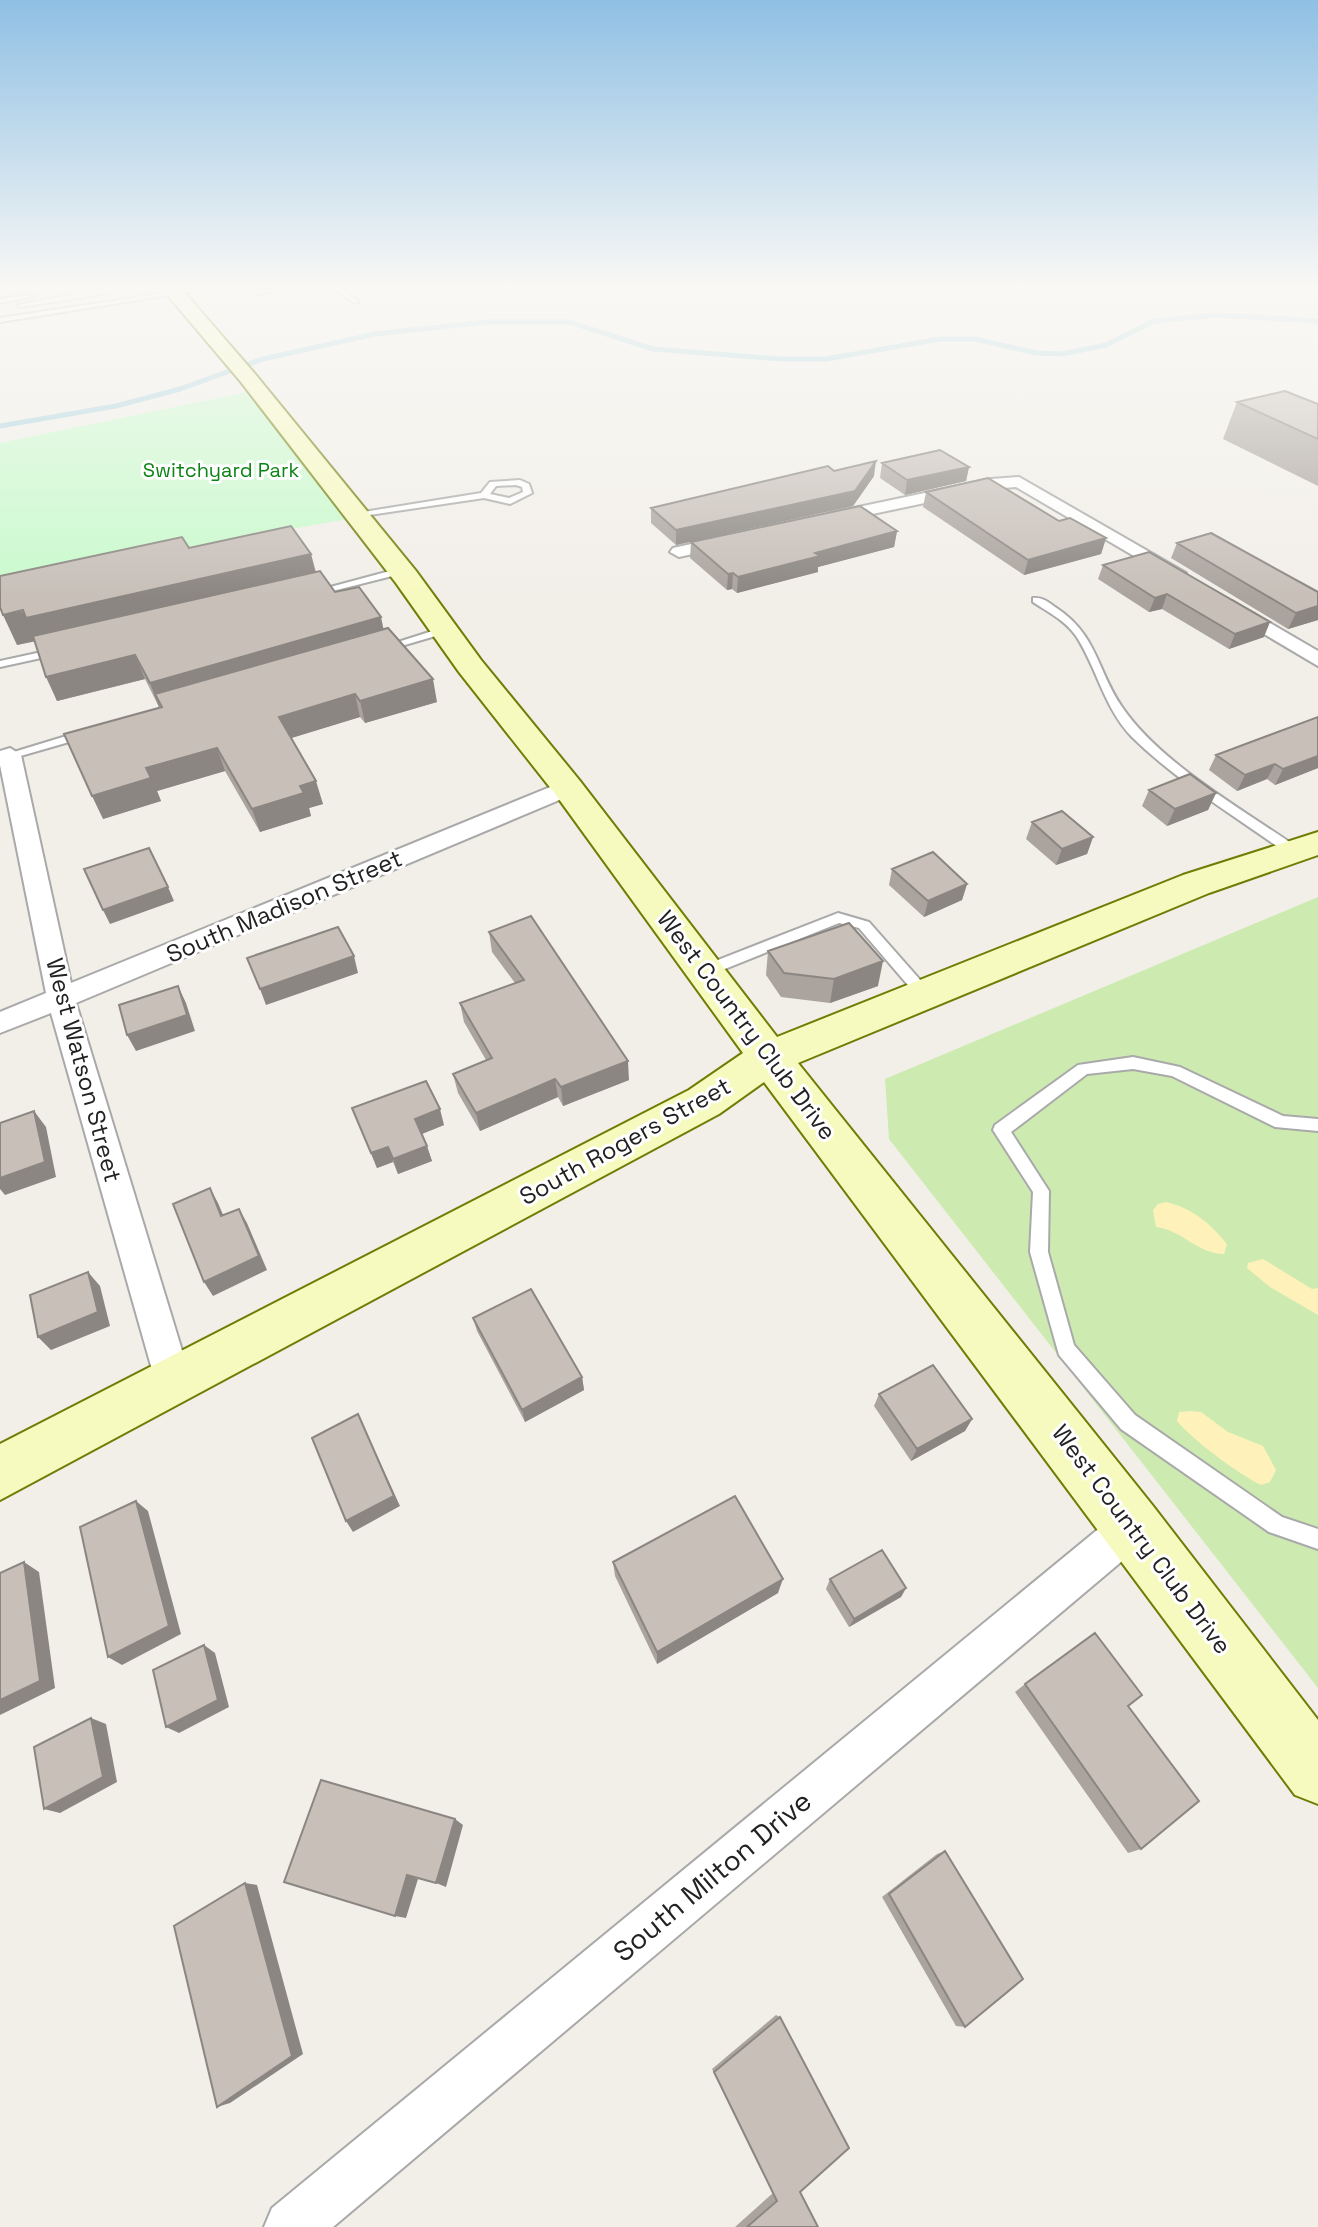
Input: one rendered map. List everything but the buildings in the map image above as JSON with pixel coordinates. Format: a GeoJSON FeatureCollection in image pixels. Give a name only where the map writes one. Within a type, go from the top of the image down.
{"type":"FeatureCollection","features":[{"type":"Feature","properties":{"kind":"main road","name":"West Country Club Drive"},"geometry":{"type":"LineString","coordinates":[[256,389],[568,788],[769,1057],[1133,1526],[1318,1772]]}},
{"type":"Feature","properties":{"kind":"main road","name":"South Rogers Street"},"geometry":{"type":"LineString","coordinates":[[0,1473],[704,1102],[769,1057],[1196,884],[1306,847]]}},
{"type":"Feature","properties":{"kind":"street"},"geometry":{"type":"LineString","coordinates":[[808,523],[991,484],[1019,482],[1318,660]]}},
{"type":"Feature","properties":{"kind":"street"},"geometry":{"type":"LineString","coordinates":[[679,552],[751,536]]}},
{"type":"Feature","properties":{"kind":"street","name":"West Watson Street"},"geometry":{"type":"LineString","coordinates":[[5,757],[61,1000],[173,1380]]}},
{"type":"Feature","properties":{"kind":"street","name":"South Madison Street"},"geometry":{"type":"LineString","coordinates":[[0,1023],[568,788]]}},
{"type":"Feature","properties":{"kind":"street","name":"South Milton Drive"},"geometry":{"type":"LineString","coordinates":[[291,2227],[1133,1526]]}},
{"type":"Feature","properties":{"kind":"lane"},"geometry":{"type":"LineString","coordinates":[[356,514],[484,495]]}},
{"type":"Feature","properties":{"kind":"lane"},"geometry":{"type":"LineString","coordinates":[[301,596],[401,571]]}},
{"type":"Feature","properties":{"kind":"lane"},"geometry":{"type":"LineString","coordinates":[[1037,600],[1069,621],[1081,635],[1114,704],[1135,733],[1180,771],[1306,847]]}},
{"type":"Feature","properties":{"kind":"lane"},"geometry":{"type":"LineString","coordinates":[[371,651],[445,630]]}},
{"type":"Feature","properties":{"kind":"lane"},"geometry":{"type":"LineString","coordinates":[[0,664],[76,647]]}},
{"type":"Feature","properties":{"kind":"lane"},"geometry":{"type":"LineString","coordinates":[[5,757],[99,731]]}},
{"type":"Feature","properties":{"kind":"lane"},"geometry":{"type":"LineString","coordinates":[[705,971],[838,918],[864,925],[924,994]]}},
{"type":"Feature","properties":{"kind":"lane"},"geometry":{"type":"LineString","coordinates":[[1318,1125],[1281,1122],[1175,1071],[1133,1063],[1083,1069],[1001,1130],[1041,1191],[1039,1252],[1066,1349],[1128,1422],[1276,1525],[1318,1539]]}},
{"type":"Feature","properties":{"kind":"green space","name":"Switchyard Park"},"geometry":{"type":"Polygon","coordinates":[[[252,391],[365,516],[0,580],[0,443],[252,391]]]}},
{"type":"Feature","properties":{"kind":"green space"},"geometry":{"type":"Polygon","coordinates":[[[1318,897],[1318,1688],[889,1139],[885,1079],[1318,897]]]}},
{"type":"Feature","properties":{"kind":"sand"},"geometry":{"type":"Polygon","coordinates":[[[1166,1202],[1192,1212],[1207,1223],[1227,1244],[1224,1254],[1206,1250],[1174,1232],[1156,1227],[1153,1210],[1158,1204],[1166,1202]]]}},
{"type":"Feature","properties":{"kind":"sand"},"geometry":{"type":"Polygon","coordinates":[[[1263,1259],[1312,1289],[1318,1288],[1318,1315],[1270,1287],[1247,1268],[1248,1263],[1263,1259]]]}},
{"type":"Feature","properties":{"kind":"sand"},"geometry":{"type":"Polygon","coordinates":[[[1179,1412],[1201,1412],[1228,1432],[1263,1446],[1276,1470],[1270,1482],[1261,1485],[1251,1480],[1194,1438],[1177,1421],[1179,1412]]]}},
{"type":"Feature","properties":{"kind":"waterway"},"geometry":{"type":"LineString","coordinates":[[0,426],[116,406],[180,389]]}}]}
